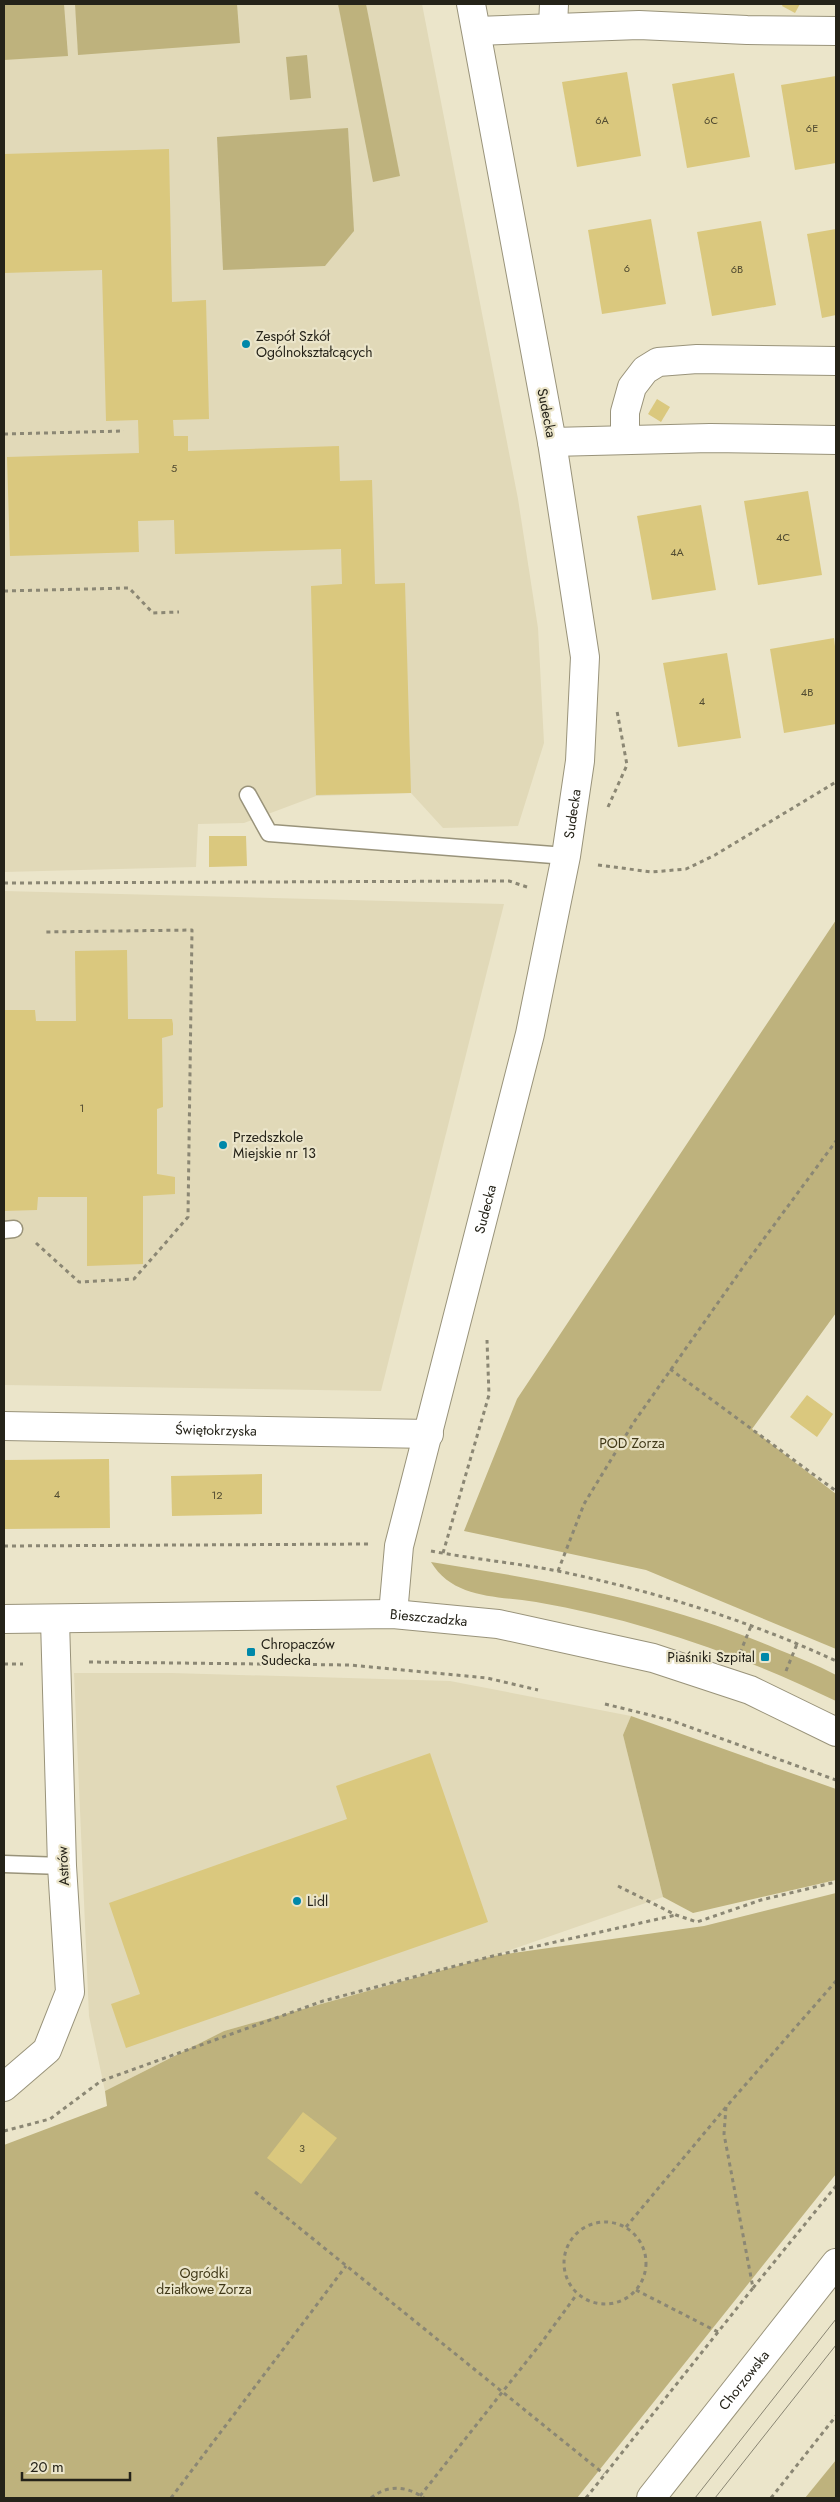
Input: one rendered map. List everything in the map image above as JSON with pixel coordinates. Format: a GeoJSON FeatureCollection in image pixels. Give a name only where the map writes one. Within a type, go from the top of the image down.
{"type":"FeatureCollection","features":[{"type":"Feature","properties":{"kind":"street","name":"Sudecka"},"geometry":{"type":"LineString","coordinates":[[393,1614],[399,1546],[530,1034],[578,860],[585,657],[552,442],[471,4]]}},
{"type":"Feature","properties":{"kind":"street"},"geometry":{"type":"LineString","coordinates":[[477,31],[553,15],[639,25],[747,30],[836,31]]}},
{"type":"Feature","properties":{"kind":"street"},"geometry":{"type":"LineString","coordinates":[[625,439],[625,412],[632,387],[645,370],[658,362],[697,359],[836,361]]}},
{"type":"Feature","properties":{"kind":"street"},"geometry":{"type":"LineString","coordinates":[[552,442],[710,438],[836,440]]}},
{"type":"Feature","properties":{"kind":"street","name":"Świętokrzyska"},"geometry":{"type":"LineString","coordinates":[[4,1426],[429,1434]]}},
{"type":"Feature","properties":{"kind":"street","name":"Bieszczadzka"},"geometry":{"type":"LineString","coordinates":[[4,1619],[55,1620],[393,1614],[498,1624],[653,1658],[750,1690],[836,1732]]}},
{"type":"Feature","properties":{"kind":"street","name":"Astrów"},"geometry":{"type":"LineString","coordinates":[[4,2087],[47,2050],[70,1992],[62,1866],[55,1620]]}},
{"type":"Feature","properties":{"kind":"street","name":"Chorzowska"},"geometry":{"type":"LineString","coordinates":[[651,2498],[836,2263]]}},
{"type":"Feature","properties":{"kind":"lane"},"geometry":{"type":"LineString","coordinates":[[248,795],[269,833],[578,860]]}},
{"type":"Feature","properties":{"kind":"lane"},"geometry":{"type":"LineString","coordinates":[[4,1864],[62,1866]]}},
{"type":"Feature","properties":{"kind":"path"},"geometry":{"type":"LineString","coordinates":[[4,434],[124,431]]}},
{"type":"Feature","properties":{"kind":"path"},"geometry":{"type":"LineString","coordinates":[[4,591],[129,588],[153,613],[179,612]]}},
{"type":"Feature","properties":{"kind":"path"},"geometry":{"type":"LineString","coordinates":[[606,810],[627,765],[616,704]]}},
{"type":"Feature","properties":{"kind":"path"},"geometry":{"type":"LineString","coordinates":[[578,860],[652,872],[686,869],[715,855],[836,782]]}},
{"type":"Feature","properties":{"kind":"path"},"geometry":{"type":"LineString","coordinates":[[4,883],[509,881],[529,887],[530,894]]}},
{"type":"Feature","properties":{"kind":"path"},"geometry":{"type":"LineString","coordinates":[[9,1229],[44,1248],[78,1282],[134,1279],[188,1217],[192,930],[42,932]]}},
{"type":"Feature","properties":{"kind":"path"},"geometry":{"type":"LineString","coordinates":[[558,1571],[584,1504],[634,1422],[670,1369],[836,1141]]}},
{"type":"Feature","properties":{"kind":"path"},"geometry":{"type":"LineString","coordinates":[[487,1333],[489,1395],[443,1553],[558,1571],[694,1606],[751,1626],[836,1661]]}},
{"type":"Feature","properties":{"kind":"path"},"geometry":{"type":"LineString","coordinates":[[670,1369],[836,1492]]}},
{"type":"Feature","properties":{"kind":"path"},"geometry":{"type":"LineString","coordinates":[[4,1546],[376,1544]]}},
{"type":"Feature","properties":{"kind":"path"},"geometry":{"type":"LineString","coordinates":[[740,1653],[751,1626]]}},
{"type":"Feature","properties":{"kind":"path"},"geometry":{"type":"LineString","coordinates":[[786,1671],[797,1644]]}},
{"type":"Feature","properties":{"kind":"path"},"geometry":{"type":"LineString","coordinates":[[4,1664],[350,1665],[487,1678],[538,1690]]}},
{"type":"Feature","properties":{"kind":"path"},"geometry":{"type":"LineString","coordinates":[[605,1704],[670,1720],[836,1780]]}},
{"type":"Feature","properties":{"kind":"path"},"geometry":{"type":"LineString","coordinates":[[618,1886],[676,1915],[697,1922],[761,1900],[836,1882]]}},
{"type":"Feature","properties":{"kind":"path"},"geometry":{"type":"LineString","coordinates":[[4,2131],[50,2119],[101,2081],[323,2001],[493,1956],[676,1915]]}},
{"type":"Feature","properties":{"kind":"path"},"geometry":{"type":"LineString","coordinates":[[626,2227],[726,2107],[836,1981]]}},
{"type":"Feature","properties":{"kind":"path"},"geometry":{"type":"LineString","coordinates":[[726,2107],[724,2134],[753,2288]]}},
{"type":"Feature","properties":{"kind":"path"},"geometry":{"type":"LineString","coordinates":[[586,2498],[836,2186]]}},
{"type":"Feature","properties":{"kind":"path"},"geometry":{"type":"LineString","coordinates":[[255,2192],[604,2474]]}},
{"type":"Feature","properties":{"kind":"path"},"geometry":{"type":"LineString","coordinates":[[598,2221],[612,2221],[626,2227],[637,2236],[644,2249],[646,2263],[644,2278],[636,2290],[625,2299],[611,2304],[596,2304],[572,2289],[565,2276],[563,2262],[566,2248],[573,2236],[584,2226],[598,2221]]}},
{"type":"Feature","properties":{"kind":"path"},"geometry":{"type":"LineString","coordinates":[[171,2498],[346,2266]]}},
{"type":"Feature","properties":{"kind":"path"},"geometry":{"type":"LineString","coordinates":[[636,2290],[718,2332]]}},
{"type":"Feature","properties":{"kind":"path"},"geometry":{"type":"LineString","coordinates":[[371,2498],[377,2493],[396,2487],[406,2488],[422,2497],[578,2294]]}},
{"type":"Feature","properties":{"kind":"path"},"geometry":{"type":"LineString","coordinates":[[771,2498],[836,2416]]}},
{"type":"Feature","properties":{"kind":"shaded area","name":"Zespół Szkół Ogólnokształcących"},"geometry":{"type":"Polygon","coordinates":[[[4,4],[422,4],[518,499],[538,628],[544,743],[518,826],[443,828],[411,793],[316,796],[244,823],[198,824],[196,867],[4,872],[4,4]]]}},
{"type":"Feature","properties":{"kind":"shaded area","name":"Przedszkole Miejskie nr 13"},"geometry":{"type":"Polygon","coordinates":[[[4,891],[504,904],[381,1391],[4,1385],[4,891]]]}},
{"type":"Feature","properties":{"kind":"shaded area"},"geometry":{"type":"Polygon","coordinates":[[[74,1673],[172,1673],[450,1681],[631,1716],[623,1735],[663,1897],[493,1956],[224,2031],[105,2091],[89,2016],[74,1673]]]}},
{"type":"Feature","properties":{"kind":"green space"},"geometry":{"type":"Polygon","coordinates":[[[4,4],[64,4],[68,56],[4,60],[4,4]]]}},
{"type":"Feature","properties":{"kind":"green space"},"geometry":{"type":"Polygon","coordinates":[[[75,4],[237,4],[240,43],[78,55],[75,4]]]}},
{"type":"Feature","properties":{"kind":"green space"},"geometry":{"type":"Polygon","coordinates":[[[338,4],[366,4],[400,176],[373,182],[338,4]]]}},
{"type":"Feature","properties":{"kind":"green space"},"geometry":{"type":"Polygon","coordinates":[[[307,55],[311,98],[290,100],[286,57],[307,55]]]}},
{"type":"Feature","properties":{"kind":"green space"},"geometry":{"type":"Polygon","coordinates":[[[348,128],[354,231],[325,266],[223,270],[217,137],[348,128]]]}},
{"type":"Feature","properties":{"kind":"green space","name":"POD Zorza"},"geometry":{"type":"Polygon","coordinates":[[[836,920],[836,1313],[752,1429],[836,1494],[836,1649],[646,1570],[464,1531],[517,1399],[836,920]]]}},
{"type":"Feature","properties":{"kind":"green space"},"geometry":{"type":"Polygon","coordinates":[[[431,1562],[564,1585],[650,1605],[735,1632],[836,1675],[836,1701],[727,1654],[652,1629],[536,1602],[478,1594],[451,1583],[440,1574],[431,1562]]]}},
{"type":"Feature","properties":{"kind":"green space"},"geometry":{"type":"Polygon","coordinates":[[[631,1716],[836,1789],[836,1880],[693,1913],[663,1897],[623,1735],[631,1716]]]}},
{"type":"Feature","properties":{"kind":"green space","name":"Ogródki działkowe Zorza"},"geometry":{"type":"Polygon","coordinates":[[[836,1893],[836,2174],[577,2498],[4,2498],[4,2145],[107,2106],[105,2091],[224,2031],[493,1956],[704,1926],[836,1893]]]}},
{"type":"Feature","properties":{"kind":"green space"},"geometry":{"type":"Polygon","coordinates":[[[836,2460],[836,2498],[805,2498],[836,2460]]]}},
{"type":"Feature","properties":{"kind":"building"},"geometry":{"type":"Polygon","coordinates":[[[783,4],[800,4],[795,13],[782,6],[783,4]]]}},
{"type":"Feature","properties":{"kind":"building"},"geometry":{"type":"Polygon","coordinates":[[[627,72],[641,156],[577,167],[562,82],[627,72]]]}},
{"type":"Feature","properties":{"kind":"building"},"geometry":{"type":"Polygon","coordinates":[[[734,73],[750,157],[687,168],[672,84],[734,73]]]}},
{"type":"Feature","properties":{"kind":"building"},"geometry":{"type":"Polygon","coordinates":[[[836,76],[836,163],[795,170],[781,85],[836,76]]]}},
{"type":"Feature","properties":{"kind":"building"},"geometry":{"type":"Polygon","coordinates":[[[169,149],[172,302],[206,300],[209,419],[173,420],[174,436],[188,436],[188,451],[339,446],[340,481],[372,480],[375,584],[405,583],[411,793],[316,795],[311,586],[342,584],[341,549],[175,554],[174,520],[138,521],[139,552],[10,556],[7,457],[139,453],[138,420],[106,421],[102,270],[4,273],[4,154],[169,149]]]}},
{"type":"Feature","properties":{"kind":"building"},"geometry":{"type":"Polygon","coordinates":[[[651,219],[666,304],[602,314],[588,230],[651,219]]]}},
{"type":"Feature","properties":{"kind":"building"},"geometry":{"type":"Polygon","coordinates":[[[761,221],[776,305],[712,316],[697,232],[761,221]]]}},
{"type":"Feature","properties":{"kind":"building"},"geometry":{"type":"Polygon","coordinates":[[[836,229],[836,315],[822,318],[807,234],[836,229]]]}},
{"type":"Feature","properties":{"kind":"building"},"geometry":{"type":"Polygon","coordinates":[[[657,399],[670,407],[661,422],[648,414],[657,399]]]}},
{"type":"Feature","properties":{"kind":"building"},"geometry":{"type":"Polygon","coordinates":[[[808,491],[822,575],[758,585],[744,501],[808,491]]]}},
{"type":"Feature","properties":{"kind":"building"},"geometry":{"type":"Polygon","coordinates":[[[701,505],[716,590],[652,600],[637,516],[701,505]]]}},
{"type":"Feature","properties":{"kind":"building"},"geometry":{"type":"Polygon","coordinates":[[[834,638],[836,655],[836,724],[784,733],[770,649],[834,638]]]}},
{"type":"Feature","properties":{"kind":"building"},"geometry":{"type":"Polygon","coordinates":[[[727,653],[741,738],[678,747],[663,663],[727,653]]]}},
{"type":"Feature","properties":{"kind":"building"},"geometry":{"type":"Polygon","coordinates":[[[209,836],[246,836],[247,866],[209,867],[209,836]]]}},
{"type":"Feature","properties":{"kind":"building"},"geometry":{"type":"Polygon","coordinates":[[[127,950],[128,1019],[172,1019],[173,1024],[173,1035],[162,1038],[163,1107],[157,1109],[157,1174],[175,1177],[175,1194],[143,1196],[143,1264],[87,1266],[87,1197],[38,1197],[37,1210],[4,1211],[4,1010],[35,1010],[36,1021],[76,1021],[75,951],[127,950]]]}},
{"type":"Feature","properties":{"kind":"building"},"geometry":{"type":"Polygon","coordinates":[[[807,1395],[833,1414],[817,1437],[790,1417],[807,1395]]]}},
{"type":"Feature","properties":{"kind":"building"},"geometry":{"type":"Polygon","coordinates":[[[109,1459],[110,1528],[4,1529],[4,1460],[109,1459]]]}},
{"type":"Feature","properties":{"kind":"building"},"geometry":{"type":"Polygon","coordinates":[[[262,1474],[262,1514],[172,1516],[171,1476],[262,1474]]]}},
{"type":"Feature","properties":{"kind":"building","name":"Lidl"},"geometry":{"type":"Polygon","coordinates":[[[430,1753],[488,1922],[126,2048],[111,2004],[140,1994],[109,1903],[347,1819],[336,1786],[430,1753]]]}},
{"type":"Feature","properties":{"kind":"building"},"geometry":{"type":"Polygon","coordinates":[[[303,2112],[337,2138],[301,2184],[267,2158],[303,2112]]]}},
{"type":"Feature","properties":{"kind":"tram line"},"geometry":{"type":"LineString","coordinates":[[695,2498],[836,2319]]}},
{"type":"Feature","properties":{"kind":"tram line"},"geometry":{"type":"LineString","coordinates":[[715,2498],[836,2345]]}},
{"type":"Feature","properties":{"kind":"place","name":"Zespół Szkół Ogólnokształcących"},"geometry":{"type":"Point","coordinates":[246,344]}},
{"type":"Feature","properties":{"kind":"place","name":"Przedszkole Miejskie nr 13"},"geometry":{"type":"Point","coordinates":[223,1145]}},
{"type":"Feature","properties":{"kind":"place","name":"Chropaczów Sudecka"},"geometry":{"type":"Point","coordinates":[251,1652]}},
{"type":"Feature","properties":{"kind":"place","name":"Piaśniki Szpital"},"geometry":{"type":"Point","coordinates":[765,1657]}},
{"type":"Feature","properties":{"kind":"place","name":"Lidl"},"geometry":{"type":"Point","coordinates":[297,1901]}}]}
